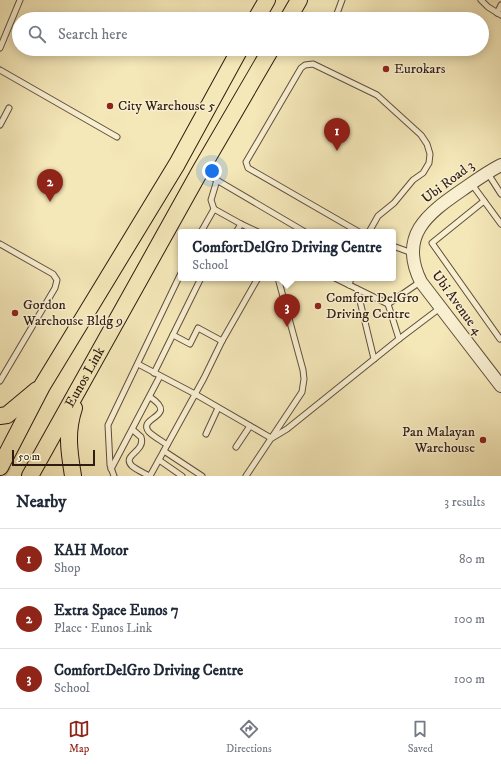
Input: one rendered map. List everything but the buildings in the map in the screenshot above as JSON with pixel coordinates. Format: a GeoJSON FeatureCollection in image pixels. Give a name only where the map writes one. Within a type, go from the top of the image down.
{"type":"FeatureCollection","features":[{"type":"Feature","properties":{"kind":"highway"},"geometry":{"type":"LineString","coordinates":[[260,12],[267,0]]}},
{"type":"Feature","properties":{"kind":"highway"},"geometry":{"type":"LineString","coordinates":[[292,12],[298,0]]}},
{"type":"Feature","properties":{"kind":"highway"},"geometry":{"type":"LineString","coordinates":[[0,467],[42,386],[177,164],[236,56]]}},
{"type":"Feature","properties":{"kind":"highway","name":"Eunos Link"},"geometry":{"type":"LineString","coordinates":[[30,476],[200,171],[267,56]]}},
{"type":"Feature","properties":{"kind":"highway"},"geometry":{"type":"LineString","coordinates":[[0,416],[7,415],[42,386]]}},
{"type":"Feature","properties":{"kind":"highway"},"geometry":{"type":"LineString","coordinates":[[73,476],[68,438],[70,419],[80,387]]}},
{"type":"Feature","properties":{"kind":"street","name":"Ubi Road 3"},"geometry":{"type":"LineString","coordinates":[[413,253],[414,241],[427,216],[471,183],[487,172],[501,165]]}},
{"type":"Feature","properties":{"kind":"street","name":"Ubi Avenue 4"},"geometry":{"type":"LineString","coordinates":[[413,253],[415,270],[421,282],[440,308],[498,379]]}},
{"type":"Feature","properties":{"kind":"lane"},"geometry":{"type":"LineString","coordinates":[[15,12],[20,0]]}},
{"type":"Feature","properties":{"kind":"lane"},"geometry":{"type":"LineString","coordinates":[[338,12],[342,0]]}},
{"type":"Feature","properties":{"kind":"lane"},"geometry":{"type":"LineString","coordinates":[[482,0],[488,7],[499,14],[501,5]]}},
{"type":"Feature","properties":{"kind":"lane"},"geometry":{"type":"LineString","coordinates":[[0,48],[12,19]]}},
{"type":"Feature","properties":{"kind":"lane"},"geometry":{"type":"LineString","coordinates":[[354,229],[248,168],[246,165],[246,162],[301,68],[305,65],[313,64],[377,95],[421,135],[427,144],[430,154],[429,163],[423,173],[413,180],[394,203],[378,216],[371,229]]}},
{"type":"Feature","properties":{"kind":"lane"},"geometry":{"type":"LineString","coordinates":[[0,70],[117,137]]}},
{"type":"Feature","properties":{"kind":"lane"},"geometry":{"type":"LineString","coordinates":[[0,125],[9,108]]}},
{"type":"Feature","properties":{"kind":"lane"},"geometry":{"type":"LineString","coordinates":[[200,171],[301,229]]}},
{"type":"Feature","properties":{"kind":"lane"},"geometry":{"type":"LineString","coordinates":[[487,172],[501,194]]}},
{"type":"Feature","properties":{"kind":"lane"},"geometry":{"type":"LineString","coordinates":[[217,180],[211,200],[214,209],[252,229]]}},
{"type":"Feature","properties":{"kind":"lane"},"geometry":{"type":"LineString","coordinates":[[471,183],[501,224]]}},
{"type":"Feature","properties":{"kind":"lane"},"geometry":{"type":"LineString","coordinates":[[484,201],[432,244],[500,339]]}},
{"type":"Feature","properties":{"kind":"lane"},"geometry":{"type":"LineString","coordinates":[[202,229],[214,209]]}},
{"type":"Feature","properties":{"kind":"lane"},"geometry":{"type":"LineString","coordinates":[[238,229],[241,224]]}},
{"type":"Feature","properties":{"kind":"lane"},"geometry":{"type":"LineString","coordinates":[[0,244],[53,274],[57,280],[56,288],[0,381]]}},
{"type":"Feature","properties":{"kind":"lane"},"geometry":{"type":"LineString","coordinates":[[396,247],[413,253]]}},
{"type":"Feature","properties":{"kind":"lane"},"geometry":{"type":"LineString","coordinates":[[114,476],[110,465],[108,425],[178,279]]}},
{"type":"Feature","properties":{"kind":"lane"},"geometry":{"type":"LineString","coordinates":[[154,373],[199,281]]}},
{"type":"Feature","properties":{"kind":"lane"},"geometry":{"type":"LineString","coordinates":[[133,430],[141,437],[142,443],[140,448],[129,459],[130,462],[133,467],[149,476],[204,378],[222,341],[255,281]]}},
{"type":"Feature","properties":{"kind":"lane"},"geometry":{"type":"LineString","coordinates":[[246,476],[302,392],[304,379],[303,370],[279,281]]}},
{"type":"Feature","properties":{"kind":"lane"},"geometry":{"type":"LineString","coordinates":[[341,281],[388,304],[399,339]]}},
{"type":"Feature","properties":{"kind":"lane"},"geometry":{"type":"LineString","coordinates":[[349,285],[350,281]]}},
{"type":"Feature","properties":{"kind":"lane"},"geometry":{"type":"LineString","coordinates":[[388,304],[421,282]]}},
{"type":"Feature","properties":{"kind":"lane"},"geometry":{"type":"LineString","coordinates":[[356,289],[374,359]]}},
{"type":"Feature","properties":{"kind":"lane"},"geometry":{"type":"LineString","coordinates":[[271,438],[287,430],[399,339],[440,308]]}},
{"type":"Feature","properties":{"kind":"lane"},"geometry":{"type":"LineString","coordinates":[[172,335],[190,344],[198,328],[222,341]]}},
{"type":"Feature","properties":{"kind":"lane"},"geometry":{"type":"LineString","coordinates":[[138,364],[195,394],[271,438]]}},
{"type":"Feature","properties":{"kind":"lane"},"geometry":{"type":"LineString","coordinates":[[111,469],[133,430],[160,376]]}},
{"type":"Feature","properties":{"kind":"lane"},"geometry":{"type":"LineString","coordinates":[[150,397],[157,402],[161,410],[160,413],[149,421],[147,429],[152,435],[167,445]]}},
{"type":"Feature","properties":{"kind":"lane"},"geometry":{"type":"LineString","coordinates":[[206,434],[218,408]]}},
{"type":"Feature","properties":{"kind":"lane"},"geometry":{"type":"LineString","coordinates":[[236,447],[250,426]]}},
{"type":"Feature","properties":{"kind":"lane"},"geometry":{"type":"LineString","coordinates":[[164,451],[202,476]]}},
{"type":"Feature","properties":{"kind":"lane"},"geometry":{"type":"LineString","coordinates":[[159,460],[182,476]]}},
{"type":"Feature","properties":{"kind":"tunnel"},"geometry":{"type":"LineString","coordinates":[[0,472],[6,476]]}},
{"type":"Feature","properties":{"kind":"place","name":"Eurokars"},"geometry":{"type":"Point","coordinates":[386,69]}},
{"type":"Feature","properties":{"kind":"place","name":"City Warehouse 5"},"geometry":{"type":"Point","coordinates":[110,106]}},
{"type":"Feature","properties":{"kind":"place","name":"KAH Motor"},"geometry":{"type":"Point","coordinates":[337,151]}},
{"type":"Feature","properties":{"kind":"place","name":"Extra Space Eunos 7"},"geometry":{"type":"Point","coordinates":[50,202]}},
{"type":"Feature","properties":{"kind":"place","name":"Comfort DelGro Driving Centre"},"geometry":{"type":"Point","coordinates":[318,306]}},
{"type":"Feature","properties":{"kind":"place","name":"Gordon Warehouse Bldg 9"},"geometry":{"type":"Point","coordinates":[15,313]}},
{"type":"Feature","properties":{"kind":"place","name":"ComfortDelGro Driving Centre"},"geometry":{"type":"Point","coordinates":[287,327]}},
{"type":"Feature","properties":{"kind":"place","name":"Pan Malayan Warehouse"},"geometry":{"type":"Point","coordinates":[483,440]}}]}
